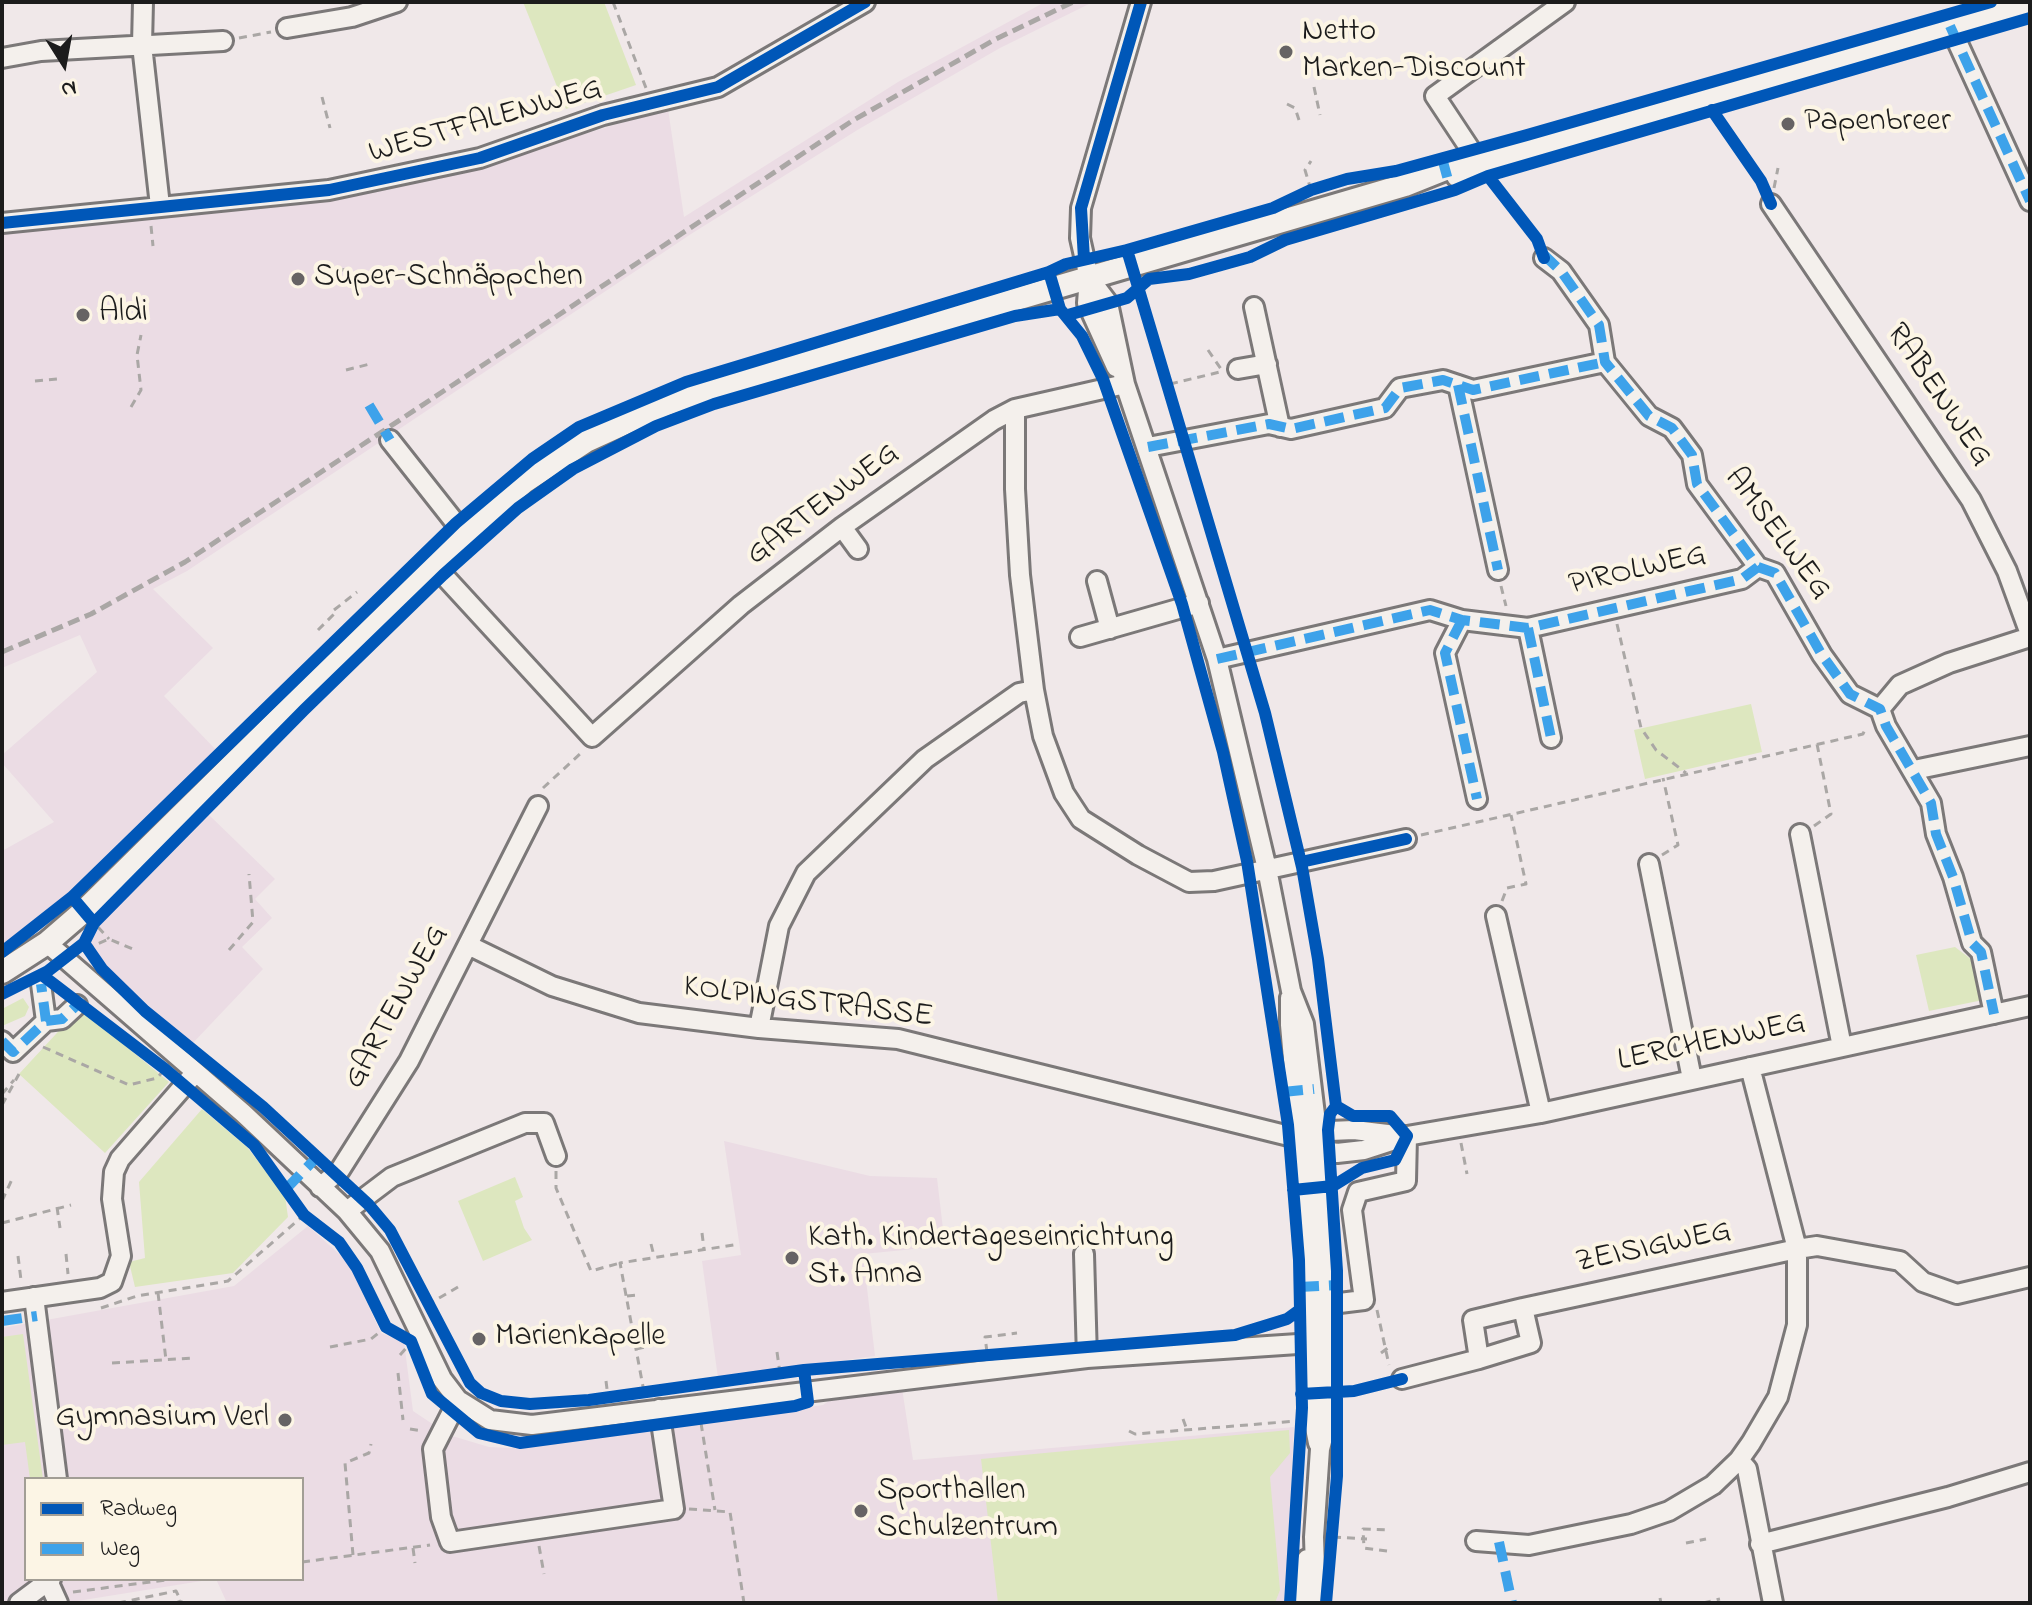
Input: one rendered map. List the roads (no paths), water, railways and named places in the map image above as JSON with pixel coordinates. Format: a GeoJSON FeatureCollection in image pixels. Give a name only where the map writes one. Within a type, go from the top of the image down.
{"type":"FeatureCollection","features":[{"type":"Feature","properties":{"kind":"main road"},"geometry":{"type":"LineString","coordinates":[[2,972],[47,943],[465,535],[524,482],[569,452],[667,404],[1405,185],[1458,176],[1474,166],[2030,3]]}},
{"type":"Feature","properties":{"kind":"street"},"geometry":{"type":"LineString","coordinates":[[143,2],[142,45],[160,206]]}},
{"type":"Feature","properties":{"kind":"street"},"geometry":{"type":"LineString","coordinates":[[287,28],[352,17],[397,2]]}},
{"type":"Feature","properties":{"kind":"street","name":"WESTFALENWEG"},"geometry":{"type":"LineString","coordinates":[[2,223],[366,185],[480,158],[603,115],[718,87],[865,2]]}},
{"type":"Feature","properties":{"kind":"street"},"geometry":{"type":"LineString","coordinates":[[1141,2],[1081,208],[1080,238],[1089,278],[1108,303],[1125,384],[1217,659],[1267,869],[1291,991],[1304,1024],[1305,1138],[1328,1418],[1320,1449],[1323,1537],[1316,1603]]}},
{"type":"Feature","properties":{"kind":"street"},"geometry":{"type":"LineString","coordinates":[[1474,166],[1435,96],[1565,2]]}},
{"type":"Feature","properties":{"kind":"street"},"geometry":{"type":"LineString","coordinates":[[1950,26],[2030,201]]}},
{"type":"Feature","properties":{"kind":"street"},"geometry":{"type":"LineString","coordinates":[[2,58],[41,51],[223,41]]}},
{"type":"Feature","properties":{"kind":"street","name":"RABENWEG"},"geometry":{"type":"LineString","coordinates":[[1771,204],[1971,500],[2007,571],[2030,636]]}},
{"type":"Feature","properties":{"kind":"street","name":"AMSELWEG"},"geometry":{"type":"LineString","coordinates":[[1544,258],[1561,271],[1599,325],[1605,362],[1649,416],[1672,428],[1692,455],[1697,484],[1758,567],[1775,573],[1798,608],[1822,655],[1850,694],[1880,709]]}},
{"type":"Feature","properties":{"kind":"street"},"geometry":{"type":"LineString","coordinates":[[1254,307],[1280,427]]}},
{"type":"Feature","properties":{"kind":"street"},"geometry":{"type":"LineString","coordinates":[[1148,447],[1269,424],[1291,429],[1385,408],[1400,388],[1443,380],[1473,390],[1605,362]]}},
{"type":"Feature","properties":{"kind":"street"},"geometry":{"type":"LineString","coordinates":[[1238,369],[1267,364]]}},
{"type":"Feature","properties":{"kind":"street","name":"GARTENWEG"},"geometry":{"type":"LineString","coordinates":[[434,565],[592,737],[741,605],[842,527],[1015,409],[1125,384]]}},
{"type":"Feature","properties":{"kind":"street"},"geometry":{"type":"LineString","coordinates":[[1458,385],[1498,570]]}},
{"type":"Feature","properties":{"kind":"street"},"geometry":{"type":"LineString","coordinates":[[1015,409],[1018,546],[1034,690],[1043,736],[1064,793],[1081,819],[1189,882],[1208,882],[1406,839]]}},
{"type":"Feature","properties":{"kind":"street"},"geometry":{"type":"LineString","coordinates":[[390,440],[465,535]]}},
{"type":"Feature","properties":{"kind":"street"},"geometry":{"type":"LineString","coordinates":[[842,527],[858,549]]}},
{"type":"Feature","properties":{"kind":"street","name":"PIROLWEG"},"geometry":{"type":"LineString","coordinates":[[1217,659],[1430,610],[1462,620],[1519,627],[1742,579],[1758,567]]}},
{"type":"Feature","properties":{"kind":"street"},"geometry":{"type":"LineString","coordinates":[[1097,581],[1110,629]]}},
{"type":"Feature","properties":{"kind":"street"},"geometry":{"type":"LineString","coordinates":[[1080,637],[1199,603]]}},
{"type":"Feature","properties":{"kind":"street"},"geometry":{"type":"LineString","coordinates":[[1462,620],[1445,653],[1477,799]]}},
{"type":"Feature","properties":{"kind":"street"},"geometry":{"type":"LineString","coordinates":[[1519,627],[1551,738]]}},
{"type":"Feature","properties":{"kind":"street"},"geometry":{"type":"LineString","coordinates":[[1994,1014],[1981,952],[1972,943],[1953,877],[1936,834],[1931,803],[1886,726],[1880,709],[1900,685],[1949,663],[2030,636]]}},
{"type":"Feature","properties":{"kind":"street"},"geometry":{"type":"LineString","coordinates":[[759,1028],[779,926],[806,873],[925,759],[1019,693],[1034,690]]}},
{"type":"Feature","properties":{"kind":"street"},"geometry":{"type":"LineString","coordinates":[[1914,770],[2030,746]]}},
{"type":"Feature","properties":{"kind":"street","name":"GARTENWEG"},"geometry":{"type":"LineString","coordinates":[[320,1187],[340,1170],[409,1061],[538,806]]}},
{"type":"Feature","properties":{"kind":"street"},"geometry":{"type":"LineString","coordinates":[[1800,834],[1842,1047]]}},
{"type":"Feature","properties":{"kind":"street"},"geometry":{"type":"LineString","coordinates":[[1649,864],[1692,1079]]}},
{"type":"Feature","properties":{"kind":"street"},"geometry":{"type":"LineString","coordinates":[[1496,916],[1541,1113]]}},
{"type":"Feature","properties":{"kind":"street"},"geometry":{"type":"LineString","coordinates":[[47,943],[347,1211],[380,1251],[442,1379],[458,1400],[490,1420],[532,1425],[1087,1358],[1320,1343]]}},
{"type":"Feature","properties":{"kind":"street","name":"KOLPINGSTRASSE"},"geometry":{"type":"LineString","coordinates":[[468,945],[552,986],[639,1013],[759,1028],[898,1039],[1305,1138]]}},
{"type":"Feature","properties":{"kind":"street"},"geometry":{"type":"LineString","coordinates":[[2,1041],[13,1052],[37,1041],[46,1021],[41,984]]}},
{"type":"Feature","properties":{"kind":"street"},"geometry":{"type":"LineString","coordinates":[[46,1021],[62,1019],[77,1005]]}},
{"type":"Feature","properties":{"kind":"street","name":"LERCHENWEG"},"geometry":{"type":"LineString","coordinates":[[1305,1138],[1337,1153],[1364,1150],[1407,1136],[1541,1113],[2030,1006]]}},
{"type":"Feature","properties":{"kind":"street"},"geometry":{"type":"LineString","coordinates":[[1476,1541],[1529,1545],[1631,1524],[1669,1511],[1713,1485],[1739,1460],[1778,1397],[1797,1325],[1797,1249],[1750,1067]]}},
{"type":"Feature","properties":{"kind":"street"},"geometry":{"type":"LineString","coordinates":[[2,1302],[100,1288],[112,1282],[121,1256],[112,1199],[114,1172],[120,1159],[195,1073]]}},
{"type":"Feature","properties":{"kind":"street"},"geometry":{"type":"LineString","coordinates":[[347,1211],[392,1177],[525,1123],[544,1123],[556,1156]]}},
{"type":"Feature","properties":{"kind":"street"},"geometry":{"type":"LineString","coordinates":[[1319,1306],[1364,1300],[1352,1210],[1358,1192],[1406,1181],[1407,1136]]}},
{"type":"Feature","properties":{"kind":"street","name":"ZEISIGWEG"},"geometry":{"type":"LineString","coordinates":[[1479,1359],[1473,1320],[1817,1246],[1900,1261],[1923,1282],[1957,1294],[2030,1277]]}},
{"type":"Feature","properties":{"kind":"street"},"geometry":{"type":"LineString","coordinates":[[1084,1254],[1087,1358]]}},
{"type":"Feature","properties":{"kind":"street"},"geometry":{"type":"LineString","coordinates":[[29,1298],[47,1396],[57,1477]]}},
{"type":"Feature","properties":{"kind":"street"},"geometry":{"type":"LineString","coordinates":[[1396,1375],[1479,1359],[1531,1343],[1523,1308]]}},
{"type":"Feature","properties":{"kind":"street"},"geometry":{"type":"LineString","coordinates":[[458,1400],[433,1449],[441,1517],[450,1542],[674,1509],[659,1409]]}},
{"type":"Feature","properties":{"kind":"street"},"geometry":{"type":"LineString","coordinates":[[1739,1460],[1747,1469],[1773,1603]]}},
{"type":"Feature","properties":{"kind":"street"},"geometry":{"type":"LineString","coordinates":[[1760,1544],[1839,1526],[2030,1473]]}},
{"type":"Feature","properties":{"kind":"street"},"geometry":{"type":"LineString","coordinates":[[1300,1603],[1323,1537]]}},
{"type":"Feature","properties":{"kind":"street"},"geometry":{"type":"LineString","coordinates":[[22,1602],[53,1590]]}},
{"type":"Feature","properties":{"kind":"railway"},"geometry":{"type":"LineString","coordinates":[[2,652],[91,614],[185,562],[852,121],[994,40],[1073,2]]}},
{"type":"Feature","properties":{"kind":"place","name":"Netto Marken-Discount"},"geometry":{"type":"Point","coordinates":[1286,52]}},
{"type":"Feature","properties":{"kind":"place","name":"Papenbreer"},"geometry":{"type":"Point","coordinates":[1788,124]}},
{"type":"Feature","properties":{"kind":"place","name":"Super-Schnäppchen"},"geometry":{"type":"Point","coordinates":[298,279]}},
{"type":"Feature","properties":{"kind":"place","name":"Aldi"},"geometry":{"type":"Point","coordinates":[83,315]}},
{"type":"Feature","properties":{"kind":"place","name":"Kath. Kindertageseinrichtung St. Anna"},"geometry":{"type":"Point","coordinates":[792,1258]}},
{"type":"Feature","properties":{"kind":"place","name":"Marienkapelle"},"geometry":{"type":"Point","coordinates":[479,1339]}},
{"type":"Feature","properties":{"kind":"place","name":"Gymnasium Verl"},"geometry":{"type":"Point","coordinates":[285,1420]}},
{"type":"Feature","properties":{"kind":"place","name":"Sporthallen Schulzentrum"},"geometry":{"type":"Point","coordinates":[861,1511]}}]}
